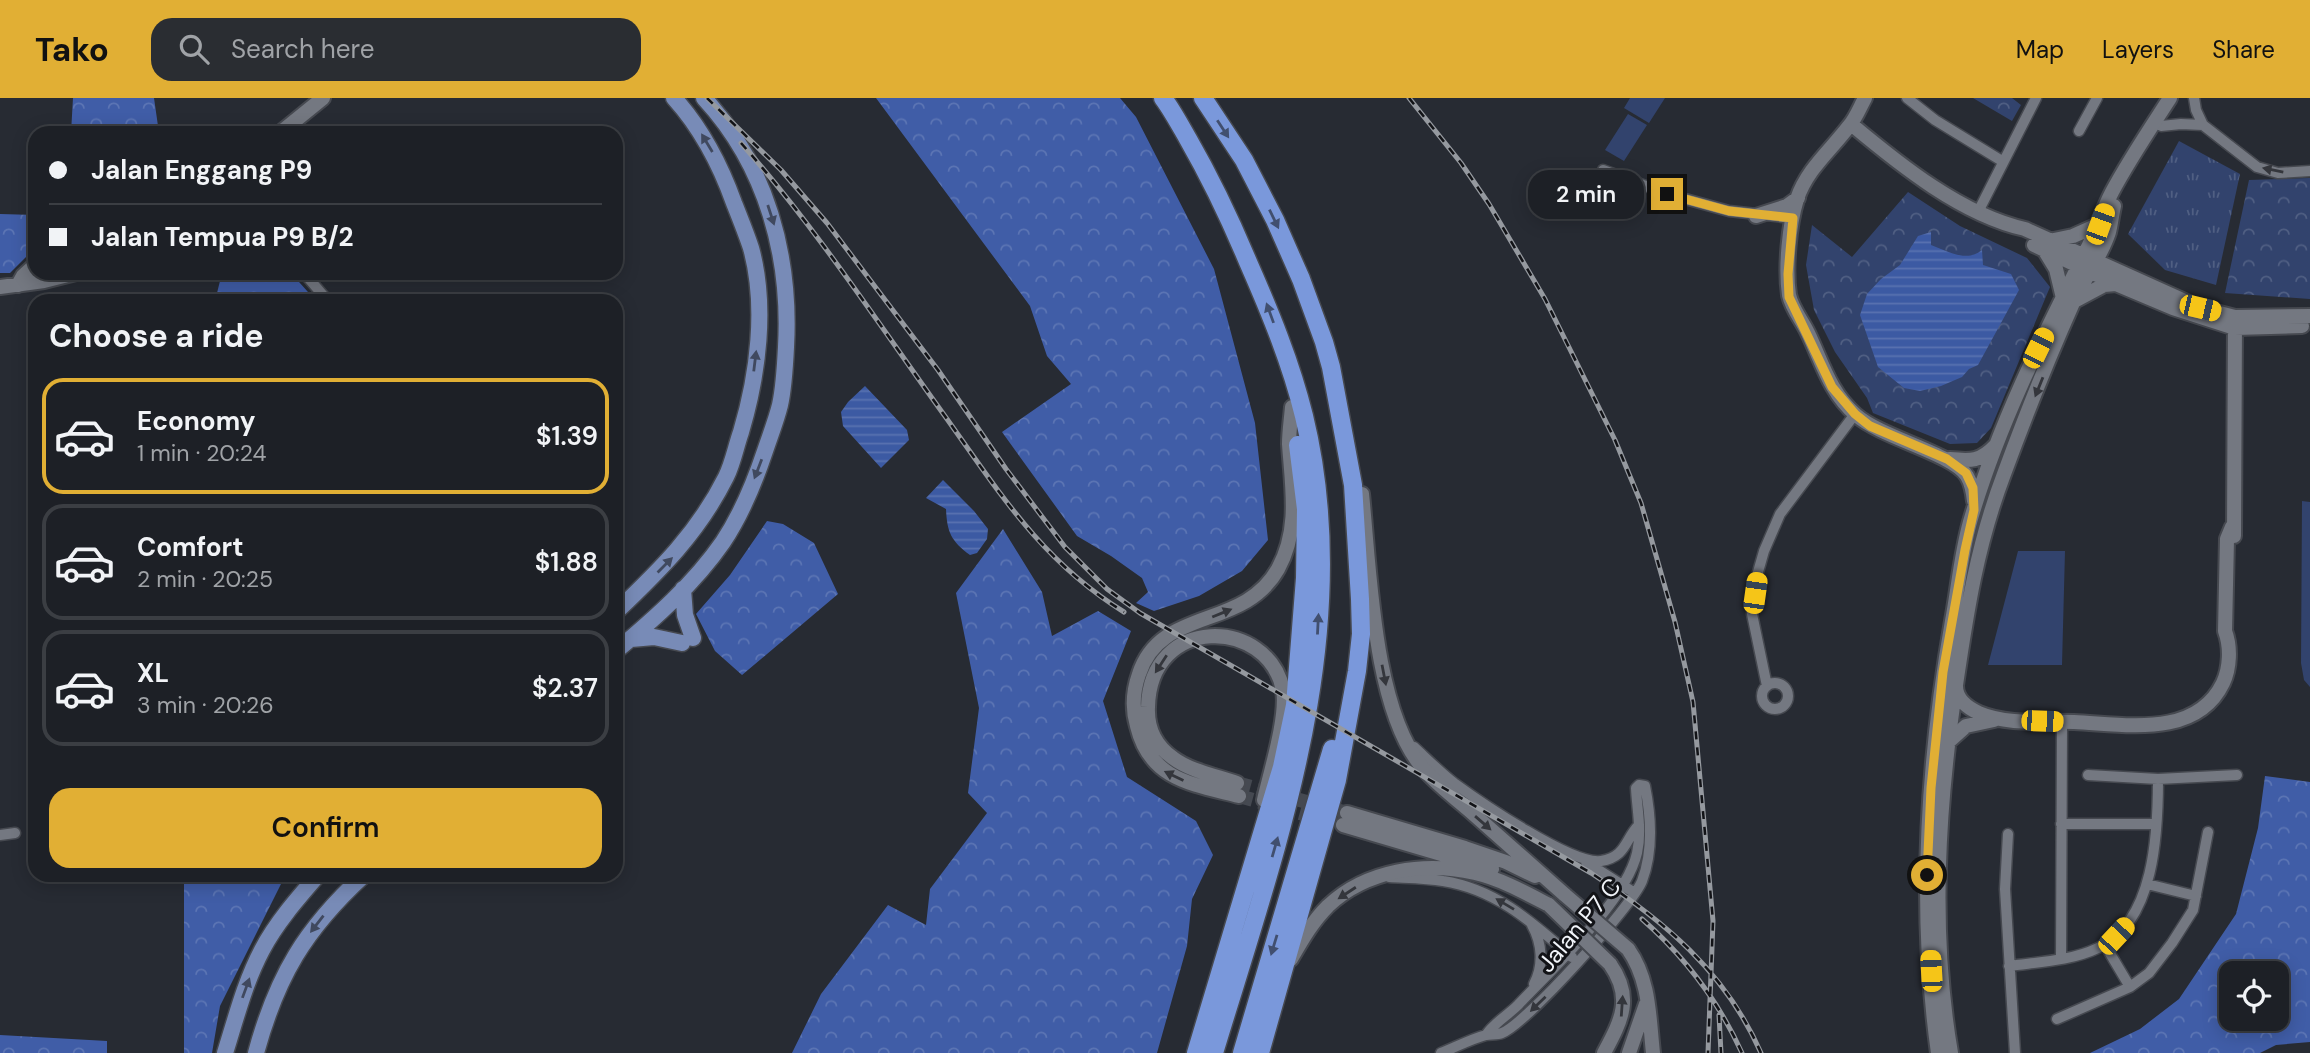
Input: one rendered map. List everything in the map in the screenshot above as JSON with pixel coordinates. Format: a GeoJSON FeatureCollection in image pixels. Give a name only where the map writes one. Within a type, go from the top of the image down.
{"type":"FeatureCollection","features":[{"type":"Feature","properties":{"kind":"highway"},"geometry":{"type":"LineString","coordinates":[[1163,98],[1213,182],[1267,303],[1293,378],[1311,454],[1319,528],[1319,591],[1312,685],[1299,762],[1214,1053]]}},
{"type":"Feature","properties":{"kind":"highway"},"geometry":{"type":"LineString","coordinates":[[1203,98],[1244,160],[1275,220],[1301,279],[1331,367],[1353,485],[1360,599],[1361,634],[1357,671],[1337,780],[1260,1052]]}},
{"type":"Feature","properties":{"kind":"highway"},"geometry":{"type":"LineString","coordinates":[[1242,1053],[1330,757],[1344,685],[1350,625],[1340,457],[1318,338],[1301,279]]}},
{"type":"Feature","properties":{"kind":"highway"},"geometry":{"type":"LineString","coordinates":[[1196,1053],[1282,767],[1295,705],[1305,578],[1306,509],[1292,407],[1293,378]]}},
{"type":"Feature","properties":{"kind":"main road"},"geometry":{"type":"LineString","coordinates":[[623,605],[674,556],[727,475],[750,403],[757,351],[758,300],[751,249],[723,172],[708,142],[674,98]]}},
{"type":"Feature","properties":{"kind":"main road"},"geometry":{"type":"LineString","coordinates":[[623,641],[683,589],[724,540],[760,467],[780,404],[785,370],[788,307],[784,271],[774,225],[761,186],[747,156],[717,112],[704,98]]}},
{"type":"Feature","properties":{"kind":"main road"},"geometry":{"type":"LineString","coordinates":[[623,641],[654,637],[687,641],[683,589]]}},
{"type":"Feature","properties":{"kind":"main road"},"geometry":{"type":"LineString","coordinates":[[623,617],[634,607],[638,606],[644,611],[623,641]]}},
{"type":"Feature","properties":{"kind":"main road"},"geometry":{"type":"LineString","coordinates":[[225,1053],[262,949],[312,882]]}},
{"type":"Feature","properties":{"kind":"main road"},"geometry":{"type":"LineString","coordinates":[[256,1053],[281,980],[296,953],[333,904],[357,882]]}},
{"type":"Feature","properties":{"kind":"street"},"geometry":{"type":"LineString","coordinates":[[289,126],[323,98]]}},
{"type":"Feature","properties":{"kind":"street"},"geometry":{"type":"LineString","coordinates":[[1865,98],[1851,124],[1818,160],[1798,198],[1793,218],[1788,274],[1789,297],[1827,378],[1855,414],[1870,426],[1947,459],[1966,473],[1973,488],[1974,510]]}},
{"type":"Feature","properties":{"kind":"street"},"geometry":{"type":"LineString","coordinates":[[1907,98],[1935,120],[2002,161]]}},
{"type":"Feature","properties":{"kind":"street"},"geometry":{"type":"LineString","coordinates":[[1978,212],[2036,98]]}},
{"type":"Feature","properties":{"kind":"street"},"geometry":{"type":"LineString","coordinates":[[2079,131],[2097,98]]}},
{"type":"Feature","properties":{"kind":"street"},"geometry":{"type":"LineString","coordinates":[[2131,278],[2109,257],[2104,228],[2111,194],[2170,98]]}},
{"type":"Feature","properties":{"kind":"street"},"geometry":{"type":"LineString","coordinates":[[1938,1053],[1926,893],[1931,788],[1943,672],[1974,510],[2026,373],[2090,264],[2114,205],[2181,98]]}},
{"type":"Feature","properties":{"kind":"street"},"geometry":{"type":"LineString","coordinates":[[2194,98],[2203,125],[2257,167],[2278,173],[2310,171]]}},
{"type":"Feature","properties":{"kind":"street"},"geometry":{"type":"LineString","coordinates":[[1851,124],[1905,169],[2004,225],[2019,237],[2131,278],[2235,322],[2310,316]]}},
{"type":"Feature","properties":{"kind":"street"},"geometry":{"type":"LineString","coordinates":[[2161,126],[2203,125]]}},
{"type":"Feature","properties":{"kind":"street"},"geometry":{"type":"LineString","coordinates":[[1603,170],[1667,194],[1729,211],[1793,218]]}},
{"type":"Feature","properties":{"kind":"street"},"geometry":{"type":"LineString","coordinates":[[1756,216],[1787,206],[1798,198]]}},
{"type":"Feature","properties":{"kind":"street"},"geometry":{"type":"LineString","coordinates":[[2046,245],[2104,228]]}},
{"type":"Feature","properties":{"kind":"street"},"geometry":{"type":"LineString","coordinates":[[1951,1053],[1945,1022],[1938,893],[1947,743],[1968,601],[1984,532],[2068,300],[2046,245]]}},
{"type":"Feature","properties":{"kind":"street"},"geometry":{"type":"LineString","coordinates":[[2090,264],[2116,284],[2172,308],[2235,322],[2310,326]]}},
{"type":"Feature","properties":{"kind":"street"},"geometry":{"type":"LineString","coordinates":[[18,285],[28,271]]}},
{"type":"Feature","properties":{"kind":"street"},"geometry":{"type":"LineString","coordinates":[[0,287],[42,280]]}},
{"type":"Feature","properties":{"kind":"street"},"geometry":{"type":"LineString","coordinates":[[310,280],[322,294]]}},
{"type":"Feature","properties":{"kind":"street"},"geometry":{"type":"LineString","coordinates":[[2068,300],[2104,285],[2116,284]]}},
{"type":"Feature","properties":{"kind":"street"},"geometry":{"type":"LineString","coordinates":[[1947,743],[1966,726],[1999,719],[2158,724],[2192,715],[2208,704],[2226,676],[2228,638],[2231,630],[2235,540],[2232,527],[2235,322]]}},
{"type":"Feature","properties":{"kind":"street"},"geometry":{"type":"LineString","coordinates":[[1331,367],[1360,485],[1384,677],[1392,709],[1404,737],[1421,766],[1628,949],[1637,961],[1648,999],[1653,1053]]}},
{"type":"Feature","properties":{"kind":"street"},"geometry":{"type":"LineString","coordinates":[[1250,867],[1284,708],[1279,678],[1264,657],[1245,643],[1205,636],[1171,650],[1152,680],[1148,714],[1153,735],[1166,753],[1183,765],[1238,789],[1178,779],[1154,763],[1146,752],[1136,722],[1136,683],[1144,659],[1162,638],[1184,626],[1219,615],[1249,600],[1271,580],[1279,566],[1292,533],[1289,442],[1292,407]]}},
{"type":"Feature","properties":{"kind":"street"},"geometry":{"type":"LineString","coordinates":[[1767,686],[1752,614],[1764,551],[1780,514],[1855,414]]}},
{"type":"Feature","properties":{"kind":"street"},"geometry":{"type":"LineString","coordinates":[[1947,459],[1972,461],[1985,456],[1998,443]]}},
{"type":"Feature","properties":{"kind":"street"},"geometry":{"type":"LineString","coordinates":[[1956,681],[1956,691],[1969,707],[1999,719]]}},
{"type":"Feature","properties":{"kind":"street"},"geometry":{"type":"LineString","coordinates":[[2061,959],[2062,722]]}},
{"type":"Feature","properties":{"kind":"street"},"geometry":{"type":"LineString","coordinates":[[1404,737],[1454,783],[1506,818],[1570,853],[1635,894]]}},
{"type":"Feature","properties":{"kind":"street"},"geometry":{"type":"LineString","coordinates":[[2088,775],[2158,779],[2237,775]]}},
{"type":"Feature","properties":{"kind":"street"},"geometry":{"type":"LineString","coordinates":[[2009,966],[2061,959],[2105,945],[2132,918],[2147,884],[2156,824],[2158,779]]}},
{"type":"Feature","properties":{"kind":"street"},"geometry":{"type":"LineString","coordinates":[[1565,895],[1506,862],[1345,819],[1493,869],[1527,888],[1549,905],[1610,964],[1623,990],[1623,1004],[1617,1029],[1605,1051]]}},
{"type":"Feature","properties":{"kind":"street"},"geometry":{"type":"LineString","coordinates":[[2061,824],[2156,824]]}},
{"type":"Feature","properties":{"kind":"street"},"geometry":{"type":"LineString","coordinates":[[1570,853],[1592,861],[1609,858],[1626,847],[1644,826]]}},
{"type":"Feature","properties":{"kind":"street","name":"Jalan P7 C"},"geometry":{"type":"LineString","coordinates":[[1486,1035],[1494,1024],[1516,1007],[1568,953],[1625,886],[1644,826]]}},
{"type":"Feature","properties":{"kind":"street","name":"Jalan P7 C"},"geometry":{"type":"LineString","coordinates":[[1441,1053],[1486,1035],[1502,1033],[1528,1014],[1577,962],[1635,894],[1645,872],[1644,826]]}},
{"type":"Feature","properties":{"kind":"street"},"geometry":{"type":"LineString","coordinates":[[2057,1019],[2130,987],[2149,973],[2193,909],[2208,832]]}},
{"type":"Feature","properties":{"kind":"street"},"geometry":{"type":"LineString","coordinates":[[0,835],[15,833]]}},
{"type":"Feature","properties":{"kind":"street"},"geometry":{"type":"LineString","coordinates":[[2008,834],[2005,889],[2015,1053]]}},
{"type":"Feature","properties":{"kind":"street"},"geometry":{"type":"LineString","coordinates":[[1260,1052],[1290,962],[1305,933],[1330,904],[1362,883],[1379,876],[1415,869],[1475,873],[1514,887],[1549,905]]}},
{"type":"Feature","properties":{"kind":"street"},"geometry":{"type":"LineString","coordinates":[[1379,876],[1444,881],[1496,898],[1525,916],[1577,962]]}},
{"type":"Feature","properties":{"kind":"street"},"geometry":{"type":"LineString","coordinates":[[2147,884],[2196,896]]}},
{"type":"Feature","properties":{"kind":"street"},"geometry":{"type":"LineString","coordinates":[[1525,916],[1532,925],[1540,946],[1537,978],[1528,993]]}},
{"type":"Feature","properties":{"kind":"street"},"geometry":{"type":"LineString","coordinates":[[2105,945],[2130,987]]}},
{"type":"Feature","properties":{"kind":"street"},"geometry":{"type":"LineString","coordinates":[[1629,1053],[1648,999]]}},
{"type":"Feature","properties":{"kind":"green space"},"geometry":{"type":"Polygon","coordinates":[[[73,98],[154,98],[158,126],[71,126],[73,98]]]}},
{"type":"Feature","properties":{"kind":"green space"},"geometry":{"type":"Polygon","coordinates":[[[876,98],[1120,98],[1136,117],[1214,269],[1255,423],[1268,540],[1242,571],[1199,596],[1154,611],[1136,603],[1148,592],[1142,578],[1077,536],[1002,432],[1071,384],[1047,356],[1030,306],[876,98]]]}},
{"type":"Feature","properties":{"kind":"green space"},"geometry":{"type":"Polygon","coordinates":[[[1630,98],[1665,98],[1649,123],[1624,108],[1630,98]]]}},
{"type":"Feature","properties":{"kind":"green space"},"geometry":{"type":"Polygon","coordinates":[[[1973,98],[2012,98],[2021,105],[2012,121],[1973,98]]]}},
{"type":"Feature","properties":{"kind":"green space"},"geometry":{"type":"Polygon","coordinates":[[[1628,114],[1647,125],[1624,161],[1605,150],[1628,114]]]}},
{"type":"Feature","properties":{"kind":"green space"},"geometry":{"type":"Polygon","coordinates":[[[2179,141],[2240,174],[2216,285],[2165,270],[2128,234],[2179,141]]]}},
{"type":"Feature","properties":{"kind":"green space"},"geometry":{"type":"Polygon","coordinates":[[[2310,178],[2310,299],[2225,293],[2249,180],[2310,178]]]}},
{"type":"Feature","properties":{"kind":"green space"},"geometry":{"type":"Polygon","coordinates":[[[1908,192],[1960,226],[2027,258],[2050,287],[1991,428],[1977,443],[1950,444],[1873,413],[1867,398],[1835,352],[1814,310],[1806,265],[1812,225],[1852,257],[1908,192]]]}},
{"type":"Feature","properties":{"kind":"green space"},"geometry":{"type":"Polygon","coordinates":[[[0,214],[28,215],[28,255],[10,273],[0,273],[0,214]]]}},
{"type":"Feature","properties":{"kind":"green space"},"geometry":{"type":"Polygon","coordinates":[[[220,280],[297,280],[310,294],[217,294],[220,280]]]}},
{"type":"Feature","properties":{"kind":"green space"},"geometry":{"type":"Polygon","coordinates":[[[2302,501],[2310,502],[2310,687],[2304,680],[2301,663],[2302,501]]]}},
{"type":"Feature","properties":{"kind":"green space"},"geometry":{"type":"Polygon","coordinates":[[[767,521],[783,524],[814,543],[838,594],[742,675],[715,651],[696,614],[730,575],[767,521]]]}},
{"type":"Feature","properties":{"kind":"green space"},"geometry":{"type":"Polygon","coordinates":[[[1003,529],[1042,592],[1052,636],[1098,611],[1131,631],[1103,701],[1127,777],[1196,821],[1213,855],[1192,899],[1187,946],[1157,1053],[792,1053],[821,994],[888,905],[926,925],[930,889],[987,813],[968,793],[979,708],[956,593],[1003,529]]]}},
{"type":"Feature","properties":{"kind":"green space"},"geometry":{"type":"Polygon","coordinates":[[[2018,551],[2065,551],[2062,665],[1988,665],[2018,551]]]}},
{"type":"Feature","properties":{"kind":"green space"},"geometry":{"type":"Polygon","coordinates":[[[2265,776],[2310,782],[2310,1042],[2276,1045],[2260,1053],[2090,1053],[2140,1029],[2179,999],[2236,914],[2258,828],[2265,776]]]}},
{"type":"Feature","properties":{"kind":"green space"},"geometry":{"type":"Polygon","coordinates":[[[184,882],[281,882],[220,1006],[212,1053],[184,1053],[184,882]]]}},
{"type":"Feature","properties":{"kind":"green space"},"geometry":{"type":"Polygon","coordinates":[[[0,1035],[107,1041],[107,1053],[0,1053],[0,1035]]]}},
{"type":"Feature","properties":{"kind":"shaded area"},"geometry":{"type":"Polygon","coordinates":[[[1931,232],[1931,245],[1950,253],[1970,256],[1982,250],[1983,265],[2011,274],[2019,290],[1978,365],[1969,369],[1962,377],[1920,391],[1904,388],[1878,367],[1860,315],[1867,294],[1900,265],[1918,236],[1931,232]]]}},
{"type":"Feature","properties":{"kind":"shaded area"},"geometry":{"type":"Polygon","coordinates":[[[865,386],[907,430],[909,440],[881,468],[843,426],[841,412],[865,386]]]}},
{"type":"Feature","properties":{"kind":"shaded area"},"geometry":{"type":"Polygon","coordinates":[[[943,480],[988,529],[987,539],[977,553],[970,555],[958,545],[949,530],[946,509],[926,498],[943,480]]]}},
{"type":"Feature","properties":{"kind":"tunnel"},"geometry":{"type":"LineString","coordinates":[[1237,783],[1347,813]]}},
{"type":"Feature","properties":{"kind":"tunnel"},"geometry":{"type":"LineString","coordinates":[[1239,796],[1343,825]]}},
{"type":"Feature","properties":{"kind":"railway"},"geometry":{"type":"LineString","coordinates":[[707,98],[781,170],[827,223],[938,370],[1006,469],[1065,547],[1107,589],[1140,613],[1618,891],[1667,929],[1711,973],[1730,997],[1761,1053]]}},
{"type":"Feature","properties":{"kind":"railway"},"geometry":{"type":"LineString","coordinates":[[1409,98],[1461,163],[1489,204],[1545,299],[1615,440],[1641,503],[1675,622],[1693,702],[1713,921],[1708,1053]]}},
{"type":"Feature","properties":{"kind":"railway"},"geometry":{"type":"LineString","coordinates":[[741,143],[796,209],[1025,525],[1070,571],[1124,612]]}},
{"type":"Feature","properties":{"kind":"railway"},"geometry":{"type":"LineString","coordinates":[[1642,919],[1672,948],[1699,981],[1723,1016],[1742,1053]]}},
{"type":"Feature","properties":{"kind":"railway"},"geometry":{"type":"LineString","coordinates":[[1719,1015],[1721,1053]]}},
{"type":"Feature","properties":{"kind":"route"},"geometry":{"type":"LineString","coordinates":[[1667,194],[1729,211],[1793,218],[1788,274],[1789,297],[1832,387],[1855,414],[1870,426],[1947,459],[1966,473],[1973,488],[1974,510],[1943,672],[1931,788],[1927,875]]}}]}
